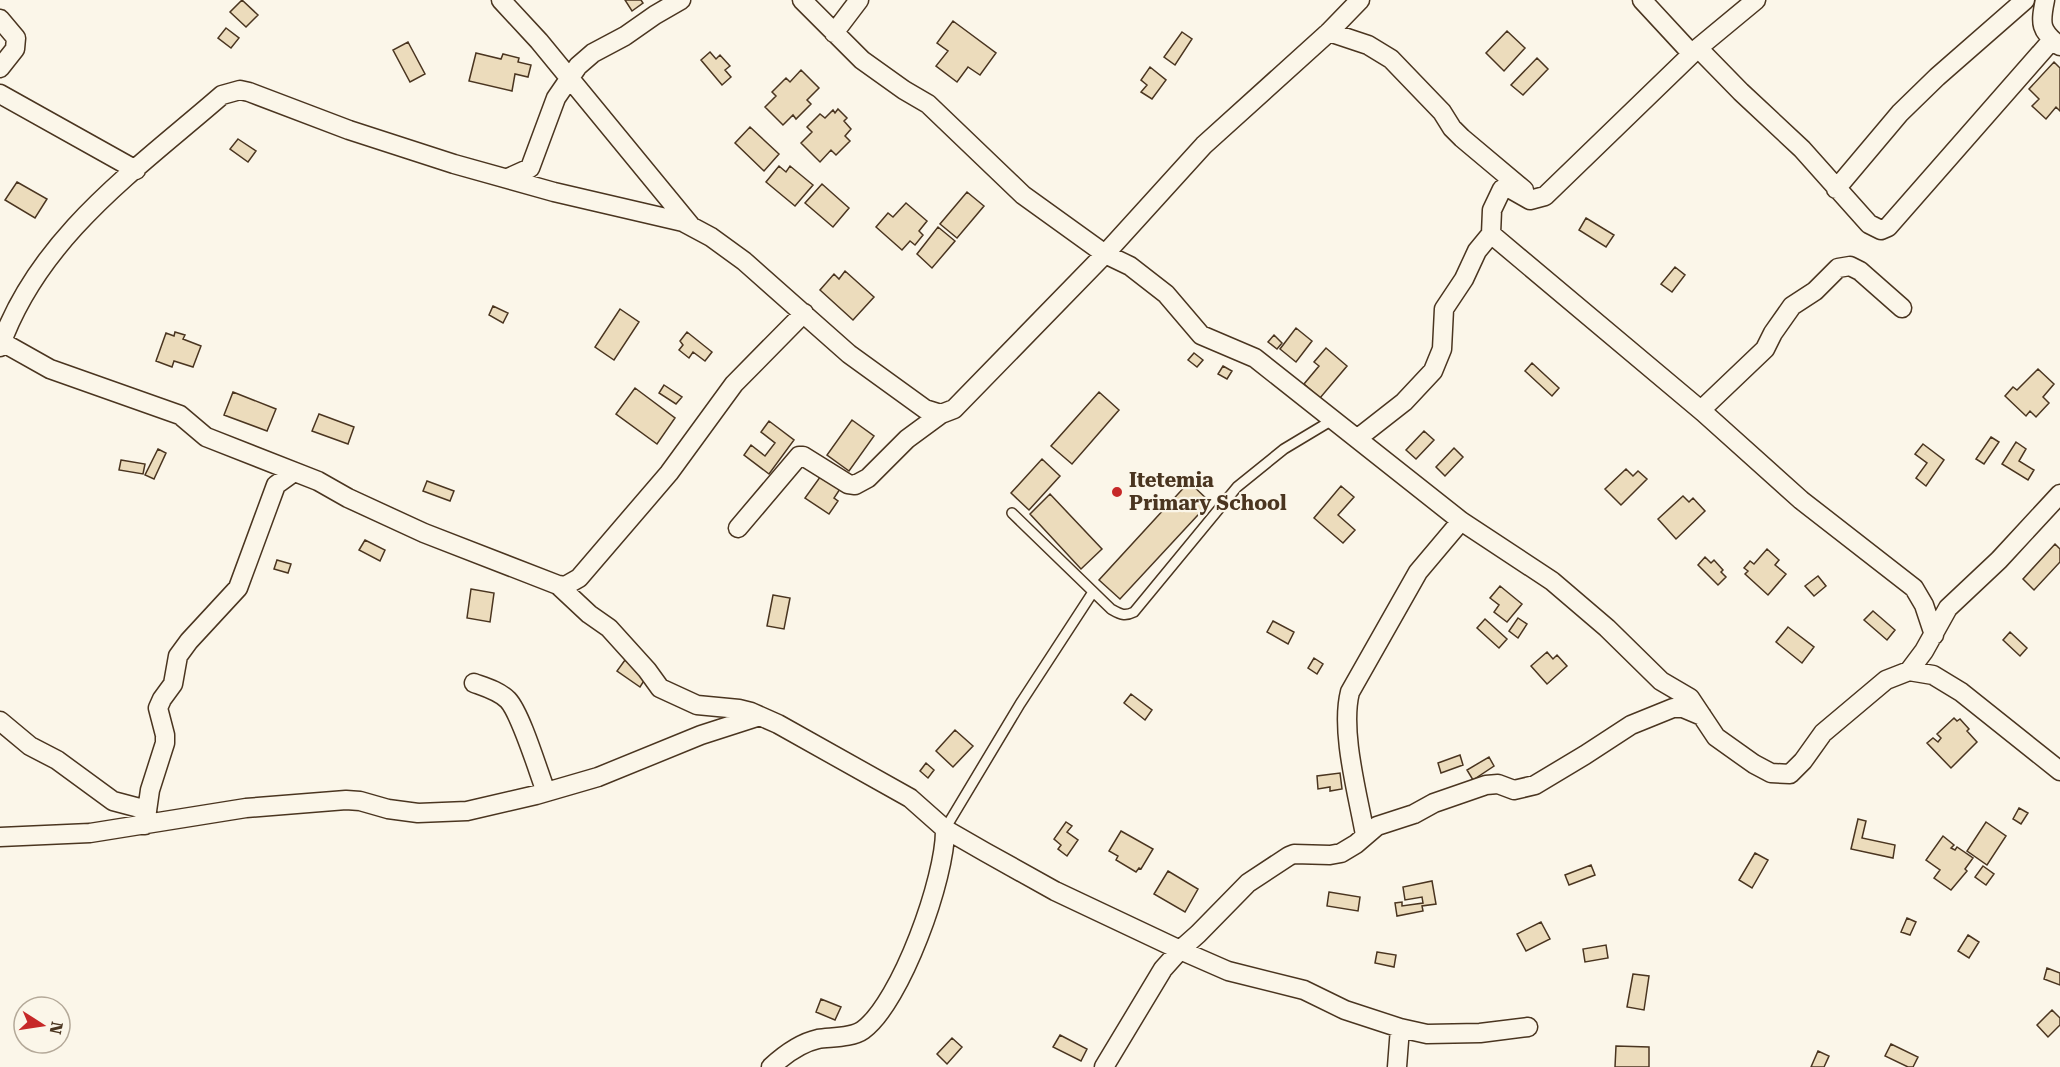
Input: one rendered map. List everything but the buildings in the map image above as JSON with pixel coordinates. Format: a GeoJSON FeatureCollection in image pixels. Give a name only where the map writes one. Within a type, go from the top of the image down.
{"type":"FeatureCollection","features":[{"type":"Feature","properties":{"kind":"street"},"geometry":{"type":"LineString","coordinates":[[501,0],[569,78],[692,227]]}},
{"type":"Feature","properties":{"kind":"street"},"geometry":{"type":"LineString","coordinates":[[508,178],[530,168],[556,98],[578,66],[593,53],[625,36],[681,0]]}},
{"type":"Feature","properties":{"kind":"street"},"geometry":{"type":"LineString","coordinates":[[802,0],[862,60],[928,104],[1023,195],[1104,254],[1130,266],[1166,294],[1201,334],[1255,358],[1461,521],[1552,581],[1607,628],[1661,681],[1690,698],[1716,737],[1745,758],[1771,773],[1787,775],[1795,770],[1823,733],[1840,718],[1886,680],[1909,671],[1933,675],[1961,692],[2060,771]]}},
{"type":"Feature","properties":{"kind":"street"},"geometry":{"type":"LineString","coordinates":[[834,33],[860,0]]}},
{"type":"Feature","properties":{"kind":"street"},"geometry":{"type":"LineString","coordinates":[[738,528],[799,456],[803,456],[848,484],[855,485],[868,478],[907,439],[941,414],[954,409],[1104,254],[1204,145],[1329,32],[1360,0]]}},
{"type":"Feature","properties":{"kind":"street"},"geometry":{"type":"LineString","coordinates":[[1642,0],[1802,149],[1869,224],[1881,230],[1888,227],[2056,43],[2043,28],[2045,0]]}},
{"type":"Feature","properties":{"kind":"street"},"geometry":{"type":"LineString","coordinates":[[1358,438],[1404,402],[1432,371],[1442,349],[1444,309],[1464,279],[1477,251],[1491,234],[1492,210],[1502,189],[1508,187],[1524,198],[1535,200],[1545,196],[1650,92],[1756,0]]}},
{"type":"Feature","properties":{"kind":"street"},"geometry":{"type":"LineString","coordinates":[[1836,189],[1900,113],[2025,0]]}},
{"type":"Feature","properties":{"kind":"street"},"geometry":{"type":"LineString","coordinates":[[0,19],[16,38],[15,49],[0,68]]}},
{"type":"Feature","properties":{"kind":"street"},"geometry":{"type":"LineString","coordinates":[[1329,32],[1368,45],[1391,58],[1442,112],[1452,128],[1462,138],[1535,200]]}},
{"type":"Feature","properties":{"kind":"street"},"geometry":{"type":"LineString","coordinates":[[0,78],[3,95],[136,170]]}},
{"type":"Feature","properties":{"kind":"street"},"geometry":{"type":"LineString","coordinates":[[804,312],[734,384],[669,473],[579,578],[565,586],[424,533],[348,498],[318,481],[206,437],[180,415],[169,410],[50,369],[1,344],[5,322],[34,276],[99,200],[222,95],[240,90],[416,152],[554,192],[683,222],[711,237],[744,261],[804,312],[858,361],[925,409],[941,414]]}},
{"type":"Feature","properties":{"kind":"street"},"geometry":{"type":"LineString","coordinates":[[1491,234],[1701,410],[1801,500],[1914,588],[1924,605],[1934,635]]}},
{"type":"Feature","properties":{"kind":"street"},"geometry":{"type":"LineString","coordinates":[[1701,410],[1765,350],[1773,333],[1792,306],[1815,291],[1838,268],[1850,266],[1860,271],[1902,308]]}},
{"type":"Feature","properties":{"kind":"street"},"geometry":{"type":"LineString","coordinates":[[146,818],[150,789],[165,743],[158,708],[173,684],[178,656],[238,588],[276,485],[294,472]]}},
{"type":"Feature","properties":{"kind":"street"},"geometry":{"type":"LineString","coordinates":[[1909,671],[1934,635],[1948,608],[1999,560],[2060,494]]}},
{"type":"Feature","properties":{"kind":"street"},"geometry":{"type":"LineString","coordinates":[[1365,835],[1351,759],[1348,702],[1350,692],[1418,572],[1461,521]]}},
{"type":"Feature","properties":{"kind":"street"},"geometry":{"type":"LineString","coordinates":[[558,585],[589,614],[609,628],[660,688],[697,705],[739,709],[760,716],[805,738],[910,798],[945,830],[1055,891],[1180,950],[1228,971],[1304,990],[1345,1010],[1400,1028],[1427,1034],[1480,1033],[1528,1027]]}},
{"type":"Feature","properties":{"kind":"street"},"geometry":{"type":"LineString","coordinates":[[474,683],[500,693],[509,701],[546,792]]}},
{"type":"Feature","properties":{"kind":"street"},"geometry":{"type":"LineString","coordinates":[[1104,1067],[1163,969],[1248,883],[1289,856],[1341,853],[1356,844],[1377,826],[1414,814],[1434,802],[1486,784],[1498,784],[1514,790],[1535,785],[1631,725],[1673,708],[1683,708],[1702,716]]}},
{"type":"Feature","properties":{"kind":"street"},"geometry":{"type":"LineString","coordinates":[[0,837],[90,833],[146,818],[346,800],[418,813],[467,811],[598,777],[701,735],[760,716]]}},
{"type":"Feature","properties":{"kind":"street"},"geometry":{"type":"LineString","coordinates":[[0,721],[30,746],[57,760],[113,801],[146,818]]}},
{"type":"Feature","properties":{"kind":"street"},"geometry":{"type":"LineString","coordinates":[[771,1067],[788,1053],[806,1043],[862,1030],[885,1007],[924,920],[944,853],[945,830]]}},
{"type":"Feature","properties":{"kind":"street"},"geometry":{"type":"LineString","coordinates":[[1397,1067],[1400,1028]]}},
{"type":"Feature","properties":{"kind":"lane"},"geometry":{"type":"LineString","coordinates":[[1012,513],[1111,609],[1121,615],[1134,612],[1237,487],[1284,449],[1334,419]]}},
{"type":"Feature","properties":{"kind":"lane"},"geometry":{"type":"LineString","coordinates":[[945,830],[1020,704],[1093,592]]}},
{"type":"Feature","properties":{"kind":"place","name":"Itetemia Primary School"},"geometry":{"type":"Point","coordinates":[1117,492]}}]}
